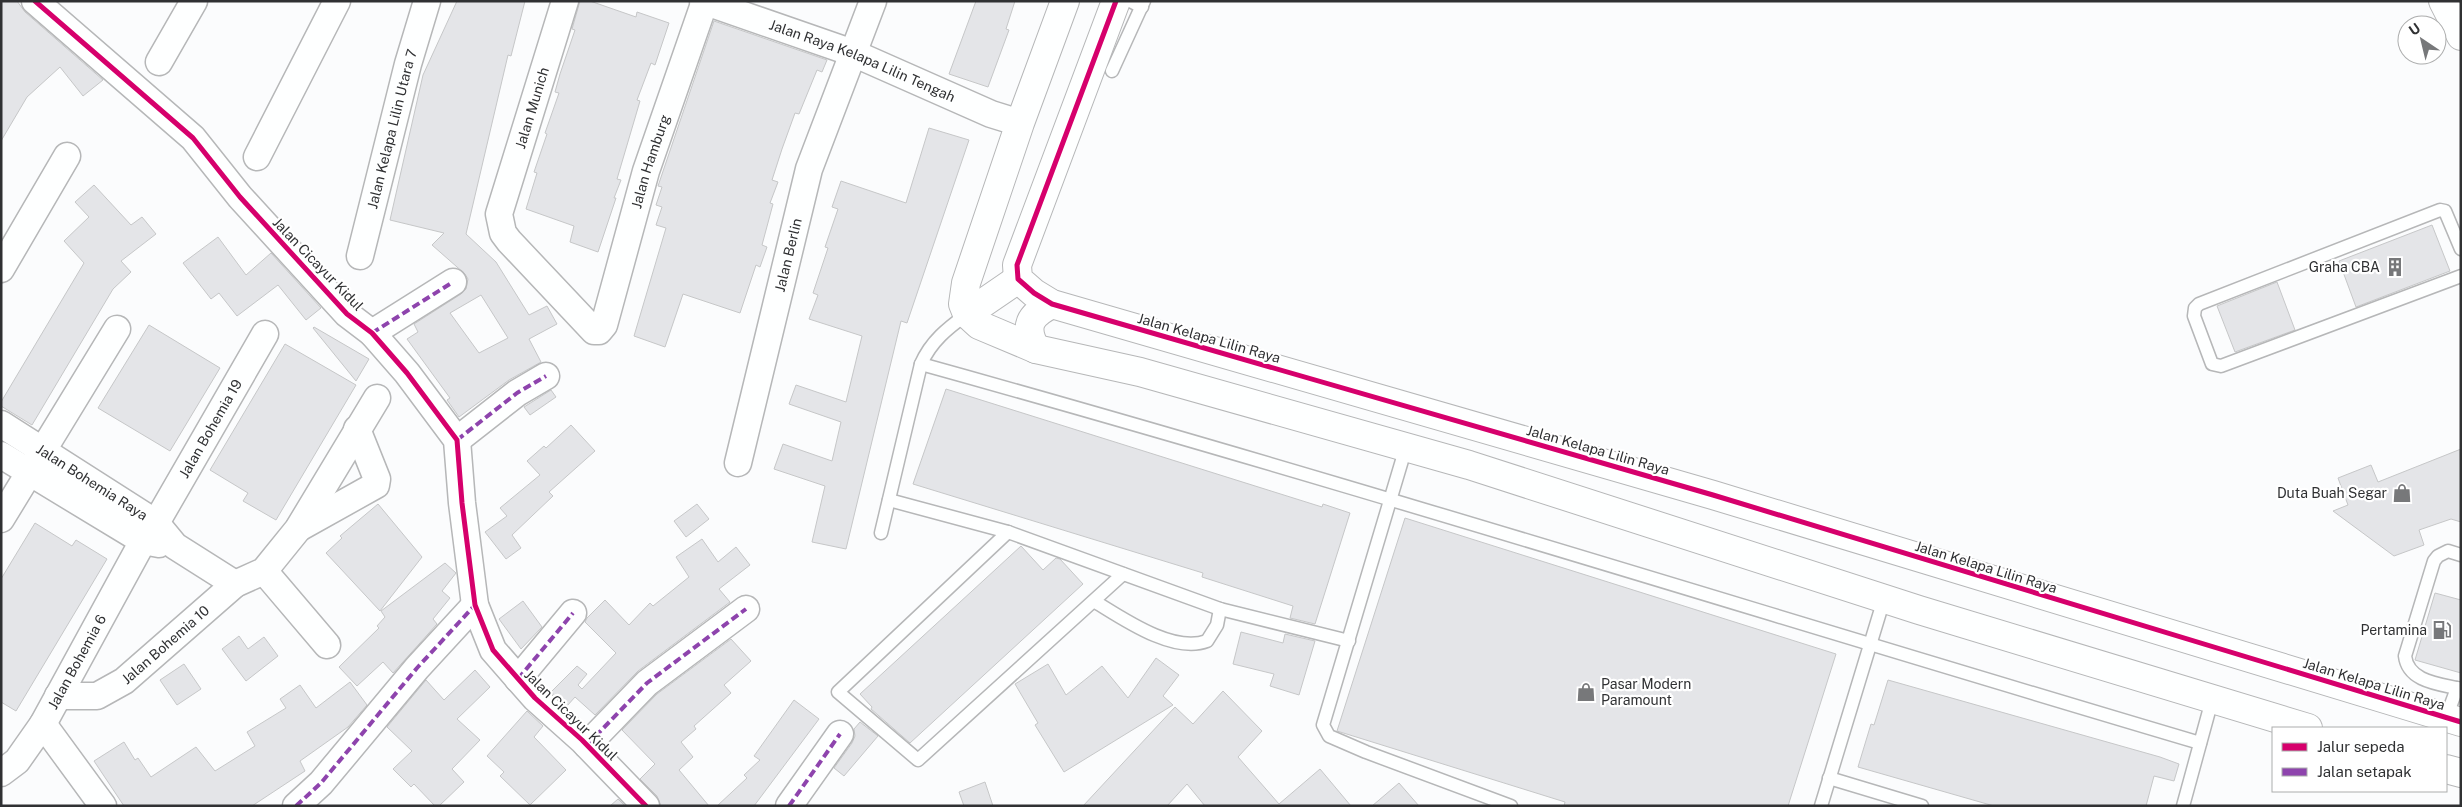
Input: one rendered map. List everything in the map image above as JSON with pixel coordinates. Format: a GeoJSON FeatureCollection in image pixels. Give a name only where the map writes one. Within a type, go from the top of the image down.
{"type":"FeatureCollection","features":[{"type":"Feature","properties":{"kind":"street","name":"Jalan Cicayur Kidul"},"geometry":{"type":"LineString","coordinates":[[35,1],[193,138],[240,197],[347,314],[372,332],[407,373],[457,440],[462,503],[475,605],[493,650],[534,698],[587,745],[646,806]]}},
{"type":"Feature","properties":{"kind":"street"},"geometry":{"type":"LineString","coordinates":[[160,62],[194,1]]}},
{"type":"Feature","properties":{"kind":"street"},"geometry":{"type":"LineString","coordinates":[[257,157],[338,1]]}},
{"type":"Feature","properties":{"kind":"street","name":"Jalan Kelapa Lilin Utara 7"},"geometry":{"type":"LineString","coordinates":[[360,256],[408,64],[427,1]]}},
{"type":"Feature","properties":{"kind":"street","name":"Jalan Munich"},"geometry":{"type":"LineString","coordinates":[[565,1],[499,214],[503,232],[509,241],[594,331],[599,331],[604,325]]}},
{"type":"Feature","properties":{"kind":"street","name":"Jalan Raya Kelapa Lilin Tengah"},"geometry":{"type":"LineString","coordinates":[[704,1],[853,53],[991,114],[1020,123]]}},
{"type":"Feature","properties":{"kind":"street","name":"Jalan Hamburg"},"geometry":{"type":"LineString","coordinates":[[604,325],[646,171],[704,1]]}},
{"type":"Feature","properties":{"kind":"street","name":"Jalan Berlin"},"geometry":{"type":"LineString","coordinates":[[738,462],[809,169],[873,1]]}},
{"type":"Feature","properties":{"kind":"street"},"geometry":{"type":"LineString","coordinates":[[1065,1],[1020,123],[966,283],[962,304],[967,314],[979,325],[1036,349],[1140,372],[1469,465],[1884,599],[2305,727]]}},
{"type":"Feature","properties":{"kind":"street"},"geometry":{"type":"LineString","coordinates":[[967,314],[1018,279],[1017,265],[1116,1]]}},
{"type":"Feature","properties":{"kind":"street"},"geometry":{"type":"LineString","coordinates":[[2443,1],[2461,36]]}},
{"type":"Feature","properties":{"kind":"street"},"geometry":{"type":"LineString","coordinates":[[2454,1],[2461,14]]}},
{"type":"Feature","properties":{"kind":"street"},"geometry":{"type":"LineString","coordinates":[[1,269],[67,156]]}},
{"type":"Feature","properties":{"kind":"street","name":"Jalan Kelapa Lilin Raya"},"geometry":{"type":"LineString","coordinates":[[1018,279],[1034,293],[1052,304],[1713,495],[2454,720]]}},
{"type":"Feature","properties":{"kind":"street"},"geometry":{"type":"LineString","coordinates":[[372,332],[453,282]]}},
{"type":"Feature","properties":{"kind":"street"},"geometry":{"type":"LineString","coordinates":[[1036,349],[1030,339],[1029,329],[1032,320],[1039,311],[1052,304]]}},
{"type":"Feature","properties":{"kind":"street"},"geometry":{"type":"LineString","coordinates":[[1,519],[117,329]]}},
{"type":"Feature","properties":{"kind":"street","name":"Jalan Bohemia 19"},"geometry":{"type":"LineString","coordinates":[[149,532],[264,334]]}},
{"type":"Feature","properties":{"kind":"street"},"geometry":{"type":"LineString","coordinates":[[457,440],[517,394],[546,376]]}},
{"type":"Feature","properties":{"kind":"street","name":"Jalan Bohemia 10"},"geometry":{"type":"LineString","coordinates":[[58,696],[98,696],[124,681],[235,584],[264,571],[298,529],[377,398]]}},
{"type":"Feature","properties":{"kind":"street","name":"Jalan Bohemia Raya"},"geometry":{"type":"LineString","coordinates":[[1,424],[43,449],[149,532]]}},
{"type":"Feature","properties":{"kind":"street","name":"Jalan Bohemia 10"},"geometry":{"type":"LineString","coordinates":[[298,529],[376,485],[377,479],[357,429]]}},
{"type":"Feature","properties":{"kind":"street","name":"Jalan Bohemia Raya"},"geometry":{"type":"LineString","coordinates":[[1,455],[29,474],[175,546],[235,584]]}},
{"type":"Feature","properties":{"kind":"street","name":"Jalan Bohemia 6"},"geometry":{"type":"LineString","coordinates":[[1,773],[17,761],[43,724],[149,532]]}},
{"type":"Feature","properties":{"kind":"street"},"geometry":{"type":"LineString","coordinates":[[264,571],[327,645]]}},
{"type":"Feature","properties":{"kind":"street"},"geometry":{"type":"LineString","coordinates":[[296,806],[321,783],[417,668],[475,605]]}},
{"type":"Feature","properties":{"kind":"street"},"geometry":{"type":"LineString","coordinates":[[587,745],[647,683],[746,609]]}},
{"type":"Feature","properties":{"kind":"street"},"geometry":{"type":"LineString","coordinates":[[518,679],[573,613]]}},
{"type":"Feature","properties":{"kind":"street"},"geometry":{"type":"LineString","coordinates":[[43,724],[103,806]]}},
{"type":"Feature","properties":{"kind":"street"},"geometry":{"type":"LineString","coordinates":[[789,806],[840,734]]}},
{"type":"Feature","properties":{"kind":"street"},"geometry":{"type":"LineString","coordinates":[[2447,769],[2461,773]]}},
{"type":"Feature","properties":{"kind":"lane"},"geometry":{"type":"LineString","coordinates":[[1112,71],[1139,3]]}},
{"type":"Feature","properties":{"kind":"lane"},"geometry":{"type":"LineString","coordinates":[[2461,249],[2446,212],[2440,210],[2199,304],[2195,308],[2194,316],[2212,364],[2216,367],[2461,276]]}},
{"type":"Feature","properties":{"kind":"lane"},"geometry":{"type":"LineString","coordinates":[[881,533],[921,364],[928,347],[949,327],[967,314]]}},
{"type":"Feature","properties":{"kind":"lane"},"geometry":{"type":"LineString","coordinates":[[921,364],[1391,498],[1870,645],[2200,743]]}},
{"type":"Feature","properties":{"kind":"lane"},"geometry":{"type":"LineString","coordinates":[[1406,447],[1323,725],[1326,732],[1366,752],[1511,806]]}},
{"type":"Feature","properties":{"kind":"lane"},"geometry":{"type":"LineString","coordinates":[[889,500],[1008,532],[1220,609],[1349,641]]}},
{"type":"Feature","properties":{"kind":"lane"},"geometry":{"type":"LineString","coordinates":[[1008,532],[838,692],[918,760],[1123,574]]}},
{"type":"Feature","properties":{"kind":"lane"},"geometry":{"type":"LineString","coordinates":[[2454,720],[2459,689],[2415,676],[2407,667],[2405,656],[2434,562],[2438,556],[2448,551],[2461,555]]}},
{"type":"Feature","properties":{"kind":"lane"},"geometry":{"type":"LineString","coordinates":[[1820,806],[1884,599]]}},
{"type":"Feature","properties":{"kind":"lane"},"geometry":{"type":"LineString","coordinates":[[1094,600],[1137,626],[1159,636],[1189,644],[1207,641],[1217,625],[1220,609]]}},
{"type":"Feature","properties":{"kind":"lane"},"geometry":{"type":"LineString","coordinates":[[2183,806],[2212,700]]}},
{"type":"Feature","properties":{"kind":"lane"},"geometry":{"type":"LineString","coordinates":[[1829,778],[1922,806]]}},
{"type":"Feature","properties":{"kind":"building"},"geometry":{"type":"Polygon","coordinates":[[[1,1],[17,1],[25,12],[103,80],[83,96],[60,67],[27,97],[1,141],[1,1]]]}},
{"type":"Feature","properties":{"kind":"building"},"geometry":{"type":"Polygon","coordinates":[[[457,1],[525,1],[511,56],[508,55],[466,234],[496,262],[529,315],[547,306],[557,324],[529,339],[541,362],[509,380],[459,417],[447,400],[450,398],[407,339],[418,332],[414,324],[461,294],[466,289],[468,279],[465,274],[432,245],[444,233],[390,220],[423,75],[457,1]],[[481,295],[450,313],[479,353],[508,338],[481,295]]]}},
{"type":"Feature","properties":{"kind":"building"},"geometry":{"type":"Polygon","coordinates":[[[580,1],[590,1],[636,17],[637,12],[669,23],[655,65],[651,63],[637,100],[640,101],[617,179],[621,180],[598,252],[570,242],[574,226],[526,209],[537,173],[534,172],[547,134],[545,133],[559,93],[555,92],[575,30],[572,29],[580,1]]]}},
{"type":"Feature","properties":{"kind":"building"},"geometry":{"type":"Polygon","coordinates":[[[976,1],[1015,1],[1006,29],[1009,30],[988,87],[949,74],[976,1]]]}},
{"type":"Feature","properties":{"kind":"building"},"geometry":{"type":"Polygon","coordinates":[[[714,21],[827,60],[822,72],[817,70],[799,114],[795,113],[782,149],[772,180],[778,182],[770,203],[773,204],[762,245],[767,247],[760,267],[756,265],[740,313],[683,294],[665,347],[634,336],[666,228],[656,225],[662,207],[656,205],[662,187],[658,186],[714,21]]]}},
{"type":"Feature","properties":{"kind":"building"},"geometry":{"type":"Polygon","coordinates":[[[929,128],[969,140],[907,323],[901,321],[846,549],[812,542],[825,486],[774,469],[783,444],[832,461],[841,422],[789,404],[796,385],[846,402],[862,336],[809,319],[818,295],[813,293],[828,248],[825,247],[838,209],[832,207],[841,181],[906,203],[929,128]]]}},
{"type":"Feature","properties":{"kind":"building"},"geometry":{"type":"Polygon","coordinates":[[[94,185],[131,225],[142,217],[156,234],[121,261],[131,272],[113,289],[32,425],[1,406],[1,402],[84,263],[64,241],[89,217],[75,202],[94,185]]]}},
{"type":"Feature","properties":{"kind":"building","name":"Graha CBA"},"geometry":{"type":"Polygon","coordinates":[[[2432,225],[2450,271],[2356,307],[2339,261],[2432,225]]]}},
{"type":"Feature","properties":{"kind":"building"},"geometry":{"type":"Polygon","coordinates":[[[218,237],[246,275],[271,253],[321,308],[306,320],[278,285],[237,316],[219,293],[211,299],[183,263],[218,237]]]}},
{"type":"Feature","properties":{"kind":"building"},"geometry":{"type":"Polygon","coordinates":[[[2277,282],[2295,330],[2235,352],[2217,306],[2277,282]]]}},
{"type":"Feature","properties":{"kind":"building"},"geometry":{"type":"Polygon","coordinates":[[[149,325],[220,368],[170,451],[98,408],[149,325]]]}},
{"type":"Feature","properties":{"kind":"building"},"geometry":{"type":"Polygon","coordinates":[[[313,328],[369,359],[356,381],[313,328]]]}},
{"type":"Feature","properties":{"kind":"building"},"geometry":{"type":"Polygon","coordinates":[[[285,344],[356,385],[276,520],[243,501],[248,493],[210,470],[285,344]]]}},
{"type":"Feature","properties":{"kind":"building"},"geometry":{"type":"Polygon","coordinates":[[[946,389],[1322,507],[1323,504],[1350,513],[1315,624],[1290,618],[1293,606],[1202,577],[1203,573],[913,484],[946,389]]]}},
{"type":"Feature","properties":{"kind":"building"},"geometry":{"type":"Polygon","coordinates":[[[551,390],[556,397],[530,415],[524,407],[551,390]]]}},
{"type":"Feature","properties":{"kind":"building"},"geometry":{"type":"Polygon","coordinates":[[[571,425],[595,451],[549,492],[553,496],[512,535],[521,548],[506,559],[485,532],[507,516],[500,508],[540,475],[527,461],[544,446],[546,448],[571,425]]]}},
{"type":"Feature","properties":{"kind":"building","name":"Duta Buah Segar"},"geometry":{"type":"Polygon","coordinates":[[[2461,449],[2461,522],[2451,519],[2419,530],[2424,545],[2394,556],[2333,511],[2348,505],[2338,478],[2371,465],[2378,482],[2461,449]]]}},
{"type":"Feature","properties":{"kind":"building"},"geometry":{"type":"Polygon","coordinates":[[[378,504],[422,557],[380,611],[326,553],[342,538],[340,536],[378,504]]]}},
{"type":"Feature","properties":{"kind":"building"},"geometry":{"type":"Polygon","coordinates":[[[697,504],[709,519],[686,537],[674,521],[697,504]]]}},
{"type":"Feature","properties":{"kind":"building","name":"Pasar Modern Paramount"},"geometry":{"type":"Polygon","coordinates":[[[1405,518],[1836,654],[1788,806],[1564,806],[1565,802],[1337,731],[1405,518]]]}},
{"type":"Feature","properties":{"kind":"building"},"geometry":{"type":"Polygon","coordinates":[[[35,523],[72,546],[76,540],[107,559],[16,711],[1,702],[1,579],[35,523]]]}},
{"type":"Feature","properties":{"kind":"building"},"geometry":{"type":"Polygon","coordinates":[[[702,539],[718,562],[736,547],[750,565],[719,589],[730,602],[638,671],[595,715],[575,697],[567,706],[551,692],[577,666],[587,674],[578,685],[582,689],[616,653],[585,622],[587,618],[605,600],[629,625],[650,603],[653,606],[689,577],[676,557],[702,539]]]}},
{"type":"Feature","properties":{"kind":"building"},"geometry":{"type":"Polygon","coordinates":[[[1021,546],[1043,570],[1056,558],[1060,559],[1083,584],[910,743],[871,709],[872,707],[860,694],[1021,546]]]}},
{"type":"Feature","properties":{"kind":"building"},"geometry":{"type":"Polygon","coordinates":[[[445,563],[456,573],[442,591],[450,598],[433,619],[437,624],[393,673],[383,662],[357,686],[339,667],[379,628],[377,626],[385,617],[381,611],[445,563]]]}},
{"type":"Feature","properties":{"kind":"building","name":"Pertamina"},"geometry":{"type":"Polygon","coordinates":[[[2435,593],[2461,600],[2461,673],[2415,660],[2435,593]]]}},
{"type":"Feature","properties":{"kind":"building"},"geometry":{"type":"Polygon","coordinates":[[[523,601],[542,627],[521,649],[499,619],[523,601]]]}},
{"type":"Feature","properties":{"kind":"building"},"geometry":{"type":"Polygon","coordinates":[[[1241,632],[1283,643],[1285,634],[1315,641],[1299,695],[1270,686],[1274,674],[1233,664],[1241,632]]]}},
{"type":"Feature","properties":{"kind":"building"},"geometry":{"type":"Polygon","coordinates":[[[239,636],[248,649],[264,637],[278,656],[246,681],[222,649],[239,636]]]}},
{"type":"Feature","properties":{"kind":"building"},"geometry":{"type":"Polygon","coordinates":[[[731,639],[751,661],[724,685],[731,693],[694,726],[696,729],[681,742],[693,757],[679,770],[709,806],[661,806],[657,796],[640,779],[655,764],[622,730],[657,694],[731,639]]]}},
{"type":"Feature","properties":{"kind":"building"},"geometry":{"type":"Polygon","coordinates":[[[1156,658],[1179,675],[1163,696],[1173,705],[1064,772],[1035,725],[1038,723],[1015,684],[1048,664],[1066,695],[1102,666],[1128,698],[1156,658]]]}},
{"type":"Feature","properties":{"kind":"building"},"geometry":{"type":"Polygon","coordinates":[[[184,664],[201,689],[177,705],[160,680],[184,664]]]}},
{"type":"Feature","properties":{"kind":"building"},"geometry":{"type":"Polygon","coordinates":[[[475,670],[490,687],[457,719],[480,740],[452,769],[464,782],[439,806],[435,806],[414,784],[411,787],[393,769],[412,751],[387,727],[426,680],[444,700],[475,670]]]}},
{"type":"Feature","properties":{"kind":"building"},"geometry":{"type":"Polygon","coordinates":[[[1888,680],[2160,757],[2179,764],[2174,781],[2154,776],[2146,806],[1994,806],[1858,767],[1871,724],[1874,725],[1888,680]]]}},
{"type":"Feature","properties":{"kind":"building"},"geometry":{"type":"Polygon","coordinates":[[[350,682],[367,705],[348,727],[300,761],[305,771],[252,806],[124,806],[94,761],[124,742],[135,760],[138,758],[151,777],[196,747],[215,771],[255,746],[247,732],[286,708],[280,699],[300,685],[316,708],[350,682]]]}},
{"type":"Feature","properties":{"kind":"building"},"geometry":{"type":"Polygon","coordinates":[[[1223,691],[1262,731],[1238,757],[1279,804],[1320,769],[1351,806],[1205,806],[1187,784],[1167,806],[1083,806],[1175,707],[1193,724],[1223,691]]]}},
{"type":"Feature","properties":{"kind":"building"},"geometry":{"type":"Polygon","coordinates":[[[794,700],[819,719],[754,806],[717,806],[747,778],[744,775],[760,760],[754,756],[794,700]]]}},
{"type":"Feature","properties":{"kind":"building"},"geometry":{"type":"Polygon","coordinates":[[[527,711],[543,726],[534,737],[566,770],[530,805],[500,776],[504,772],[487,756],[527,711]]]}},
{"type":"Feature","properties":{"kind":"building"},"geometry":{"type":"Polygon","coordinates":[[[860,722],[878,736],[844,776],[834,768],[852,743],[855,736],[854,729],[860,722]]]}},
{"type":"Feature","properties":{"kind":"building"},"geometry":{"type":"Polygon","coordinates":[[[985,782],[993,806],[964,806],[959,792],[985,782]]]}},
{"type":"Feature","properties":{"kind":"building"},"geometry":{"type":"Polygon","coordinates":[[[1399,783],[1419,806],[1372,806],[1399,783]]]}},
{"type":"Feature","properties":{"kind":"building"},"geometry":{"type":"Polygon","coordinates":[[[618,799],[625,806],[610,806],[618,799]]]}},
{"type":"Feature","properties":{"kind":"marked path"},"geometry":{"type":"LineString","coordinates":[[372,333],[453,282]]}},
{"type":"Feature","properties":{"kind":"marked path"},"geometry":{"type":"LineString","coordinates":[[457,440],[517,393],[546,376]]}},
{"type":"Feature","properties":{"kind":"marked path"},"geometry":{"type":"LineString","coordinates":[[296,806],[321,783],[417,668],[475,605]]}},
{"type":"Feature","properties":{"kind":"marked path"},"geometry":{"type":"LineString","coordinates":[[587,745],[647,683],[746,609]]}},
{"type":"Feature","properties":{"kind":"marked path"},"geometry":{"type":"LineString","coordinates":[[518,679],[573,613]]}},
{"type":"Feature","properties":{"kind":"marked path"},"geometry":{"type":"LineString","coordinates":[[789,806],[840,734]]}},
{"type":"Feature","properties":{"kind":"cycle path"},"geometry":{"type":"LineString","coordinates":[[35,1],[193,138],[240,197],[347,314],[372,333],[407,373],[457,440],[462,503],[475,605],[493,650],[535,698],[582,740],[646,806]]}},
{"type":"Feature","properties":{"kind":"cycle path"},"geometry":{"type":"LineString","coordinates":[[1116,1],[1017,265],[1018,279],[1034,293],[1052,304],[1713,495],[2461,722]]}},
{"type":"Feature","properties":{"kind":"place","name":"Graha CBA"},"geometry":{"type":"Point","coordinates":[2395,267]}},
{"type":"Feature","properties":{"kind":"place","name":"Duta Buah Segar"},"geometry":{"type":"Point","coordinates":[2402,493]}},
{"type":"Feature","properties":{"kind":"place","name":"Pertamina"},"geometry":{"type":"Point","coordinates":[2442,630]}},
{"type":"Feature","properties":{"kind":"place","name":"Pasar Modern Paramount"},"geometry":{"type":"Point","coordinates":[1586,692]}}]}
